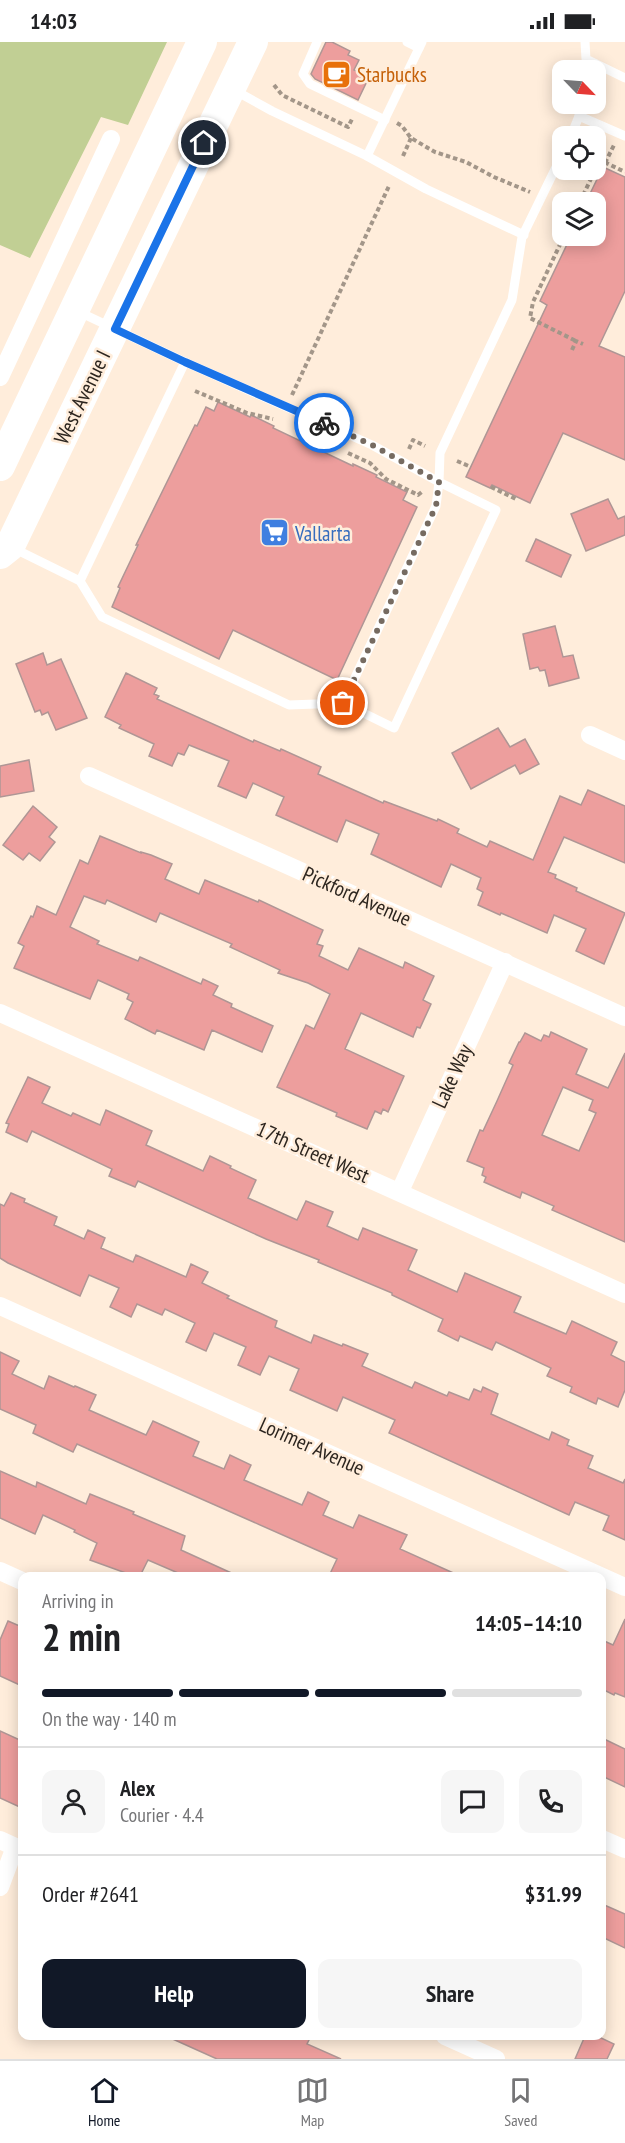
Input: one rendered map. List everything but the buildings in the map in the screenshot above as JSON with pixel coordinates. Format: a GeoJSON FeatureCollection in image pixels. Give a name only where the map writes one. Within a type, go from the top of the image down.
{"type":"FeatureCollection","features":[{"type":"Feature","properties":{"kind":"main road","name":"West Avenue I"},"geometry":{"type":"LineString","coordinates":[[0,466],[202,42]]}},
{"type":"Feature","properties":{"kind":"main road","name":"West Avenue I"},"geometry":{"type":"LineString","coordinates":[[3,548],[115,329],[253,42]]}},
{"type":"Feature","properties":{"kind":"street"},"geometry":{"type":"LineString","coordinates":[[0,377],[111,139]]}},
{"type":"Feature","properties":{"kind":"street"},"geometry":{"type":"LineString","coordinates":[[590,735],[625,751]]}},
{"type":"Feature","properties":{"kind":"street","name":"Pickford Avenue"},"geometry":{"type":"LineString","coordinates":[[89,776],[625,1017]]}},
{"type":"Feature","properties":{"kind":"street","name":"Lake Way"},"geometry":{"type":"LineString","coordinates":[[400,1191],[505,962]]}},
{"type":"Feature","properties":{"kind":"street","name":"17th Street West"},"geometry":{"type":"LineString","coordinates":[[0,1013],[625,1293]]}},
{"type":"Feature","properties":{"kind":"street","name":"Lorimer Avenue"},"geometry":{"type":"LineString","coordinates":[[0,1306],[592,1572]]}},
{"type":"Feature","properties":{"kind":"street"},"geometry":{"type":"LineString","coordinates":[[0,1571],[18,1579]]}},
{"type":"Feature","properties":{"kind":"street","name":"Lorimer Avenue"},"geometry":{"type":"LineString","coordinates":[[606,1578],[625,1587]]}},
{"type":"Feature","properties":{"kind":"street"},"geometry":{"type":"LineString","coordinates":[[606,1841],[625,1849]]}},
{"type":"Feature","properties":{"kind":"street"},"geometry":{"type":"LineString","coordinates":[[0,1887],[13,1846]]}},
{"type":"Feature","properties":{"kind":"street"},"geometry":{"type":"LineString","coordinates":[[454,2040],[496,2059]]}},
{"type":"Feature","properties":{"kind":"lane"},"geometry":{"type":"LineString","coordinates":[[317,42],[303,74],[310,84],[385,119]]}},
{"type":"Feature","properties":{"kind":"lane"},"geometry":{"type":"LineString","coordinates":[[367,156],[421,45],[407,42]]}},
{"type":"Feature","properties":{"kind":"lane"},"geometry":{"type":"LineString","coordinates":[[585,42],[586,59],[625,78]]}},
{"type":"Feature","properties":{"kind":"lane"},"geometry":{"type":"LineString","coordinates":[[231,88],[272,111],[367,156],[426,189],[524,235]]}},
{"type":"Feature","properties":{"kind":"lane"},"geometry":{"type":"LineString","coordinates":[[574,126],[579,116],[625,136]]}},
{"type":"Feature","properties":{"kind":"lane"},"geometry":{"type":"LineString","coordinates":[[343,703],[436,506],[440,453],[512,300],[524,235],[552,176]]}},
{"type":"Feature","properties":{"kind":"lane"},"geometry":{"type":"LineString","coordinates":[[3,548],[80,581],[102,617],[289,705],[343,703],[394,728],[496,510],[372,445],[185,362],[75,310]]}},
{"type":"Feature","properties":{"kind":"lane"},"geometry":{"type":"LineString","coordinates":[[80,581],[185,362]]}},
{"type":"Feature","properties":{"kind":"path"},"geometry":{"type":"LineString","coordinates":[[274,85],[282,95],[348,127],[354,114]]}},
{"type":"Feature","properties":{"kind":"path"},"geometry":{"type":"LineString","coordinates":[[385,119],[402,126],[411,138],[435,152],[466,162],[542,198]]}},
{"type":"Feature","properties":{"kind":"path"},"geometry":{"type":"LineString","coordinates":[[403,156],[411,138]]}},
{"type":"Feature","properties":{"kind":"path"},"geometry":{"type":"LineString","coordinates":[[606,163],[625,172]]}},
{"type":"Feature","properties":{"kind":"path"},"geometry":{"type":"LineString","coordinates":[[195,392],[248,413],[281,421],[389,186]]}},
{"type":"Feature","properties":{"kind":"path"},"geometry":{"type":"LineString","coordinates":[[559,246],[533,302],[530,318],[583,344]]}},
{"type":"Feature","properties":{"kind":"path"},"geometry":{"type":"LineString","coordinates":[[572,350],[576,341]]}},
{"type":"Feature","properties":{"kind":"path"},"geometry":{"type":"LineString","coordinates":[[408,452],[413,441],[426,446]]}},
{"type":"Feature","properties":{"kind":"path"},"geometry":{"type":"LineString","coordinates":[[341,449],[370,464],[386,479],[418,495],[439,482]]}},
{"type":"Feature","properties":{"kind":"path"},"geometry":{"type":"LineString","coordinates":[[457,461],[471,467]]}},
{"type":"Feature","properties":{"kind":"path"},"geometry":{"type":"LineString","coordinates":[[491,487],[518,500]]}},
{"type":"Feature","properties":{"kind":"green space"},"geometry":{"type":"Polygon","coordinates":[[[0,42],[167,42],[128,125],[101,117],[30,258],[0,245],[0,42]]]}},
{"type":"Feature","properties":{"kind":"way so far"},"geometry":{"type":"LineString","coordinates":[[324,423],[372,445],[439,482],[436,506],[343,703]]}},
{"type":"Feature","properties":{"kind":"place","name":"Starbucks"},"geometry":{"type":"Point","coordinates":[336,74]}},
{"type":"Feature","properties":{"kind":"place","name":"Vallarta"},"geometry":{"type":"Point","coordinates":[274,533]}},
{"type":"Feature","properties":{"kind":"route"},"geometry":{"type":"LineString","coordinates":[[204,143],[115,329],[324,423]]}}]}
